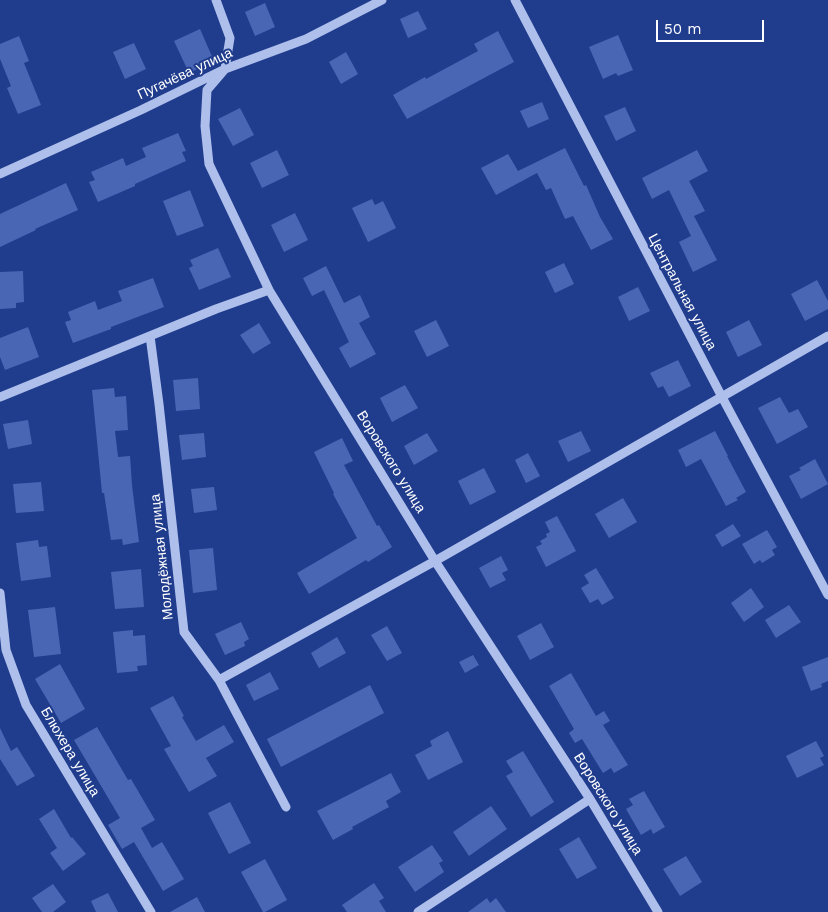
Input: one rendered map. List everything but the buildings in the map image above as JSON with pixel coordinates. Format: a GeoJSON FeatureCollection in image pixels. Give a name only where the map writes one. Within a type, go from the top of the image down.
{"type":"FeatureCollection","features":[{"type":"Feature","properties":{"kind":"street"},"geometry":{"type":"LineString","coordinates":[[216,0],[230,38],[226,69]]}},
{"type":"Feature","properties":{"kind":"street","name":"Пугачёва улица"},"geometry":{"type":"LineString","coordinates":[[0,174],[226,69],[306,39],[382,0]]}},
{"type":"Feature","properties":{"kind":"street","name":"Центральная улица"},"geometry":{"type":"LineString","coordinates":[[515,0],[722,397],[828,595]]}},
{"type":"Feature","properties":{"kind":"street","name":"Воровского улица"},"geometry":{"type":"LineString","coordinates":[[226,69],[207,90],[205,126],[209,164],[269,290],[436,561],[590,799],[658,912]]}},
{"type":"Feature","properties":{"kind":"street"},"geometry":{"type":"LineString","coordinates":[[0,397],[269,290]]}},
{"type":"Feature","properties":{"kind":"street","name":"Молодёжная улица"},"geometry":{"type":"LineString","coordinates":[[150,336],[160,404],[184,632],[219,680],[286,807]]}},
{"type":"Feature","properties":{"kind":"street"},"geometry":{"type":"LineString","coordinates":[[219,680],[436,561],[828,336]]}},
{"type":"Feature","properties":{"kind":"street","name":"Блюхера улица"},"geometry":{"type":"LineString","coordinates":[[0,593],[6,650],[26,705],[151,912]]}},
{"type":"Feature","properties":{"kind":"street"},"geometry":{"type":"LineString","coordinates":[[418,912],[590,799]]}}]}
